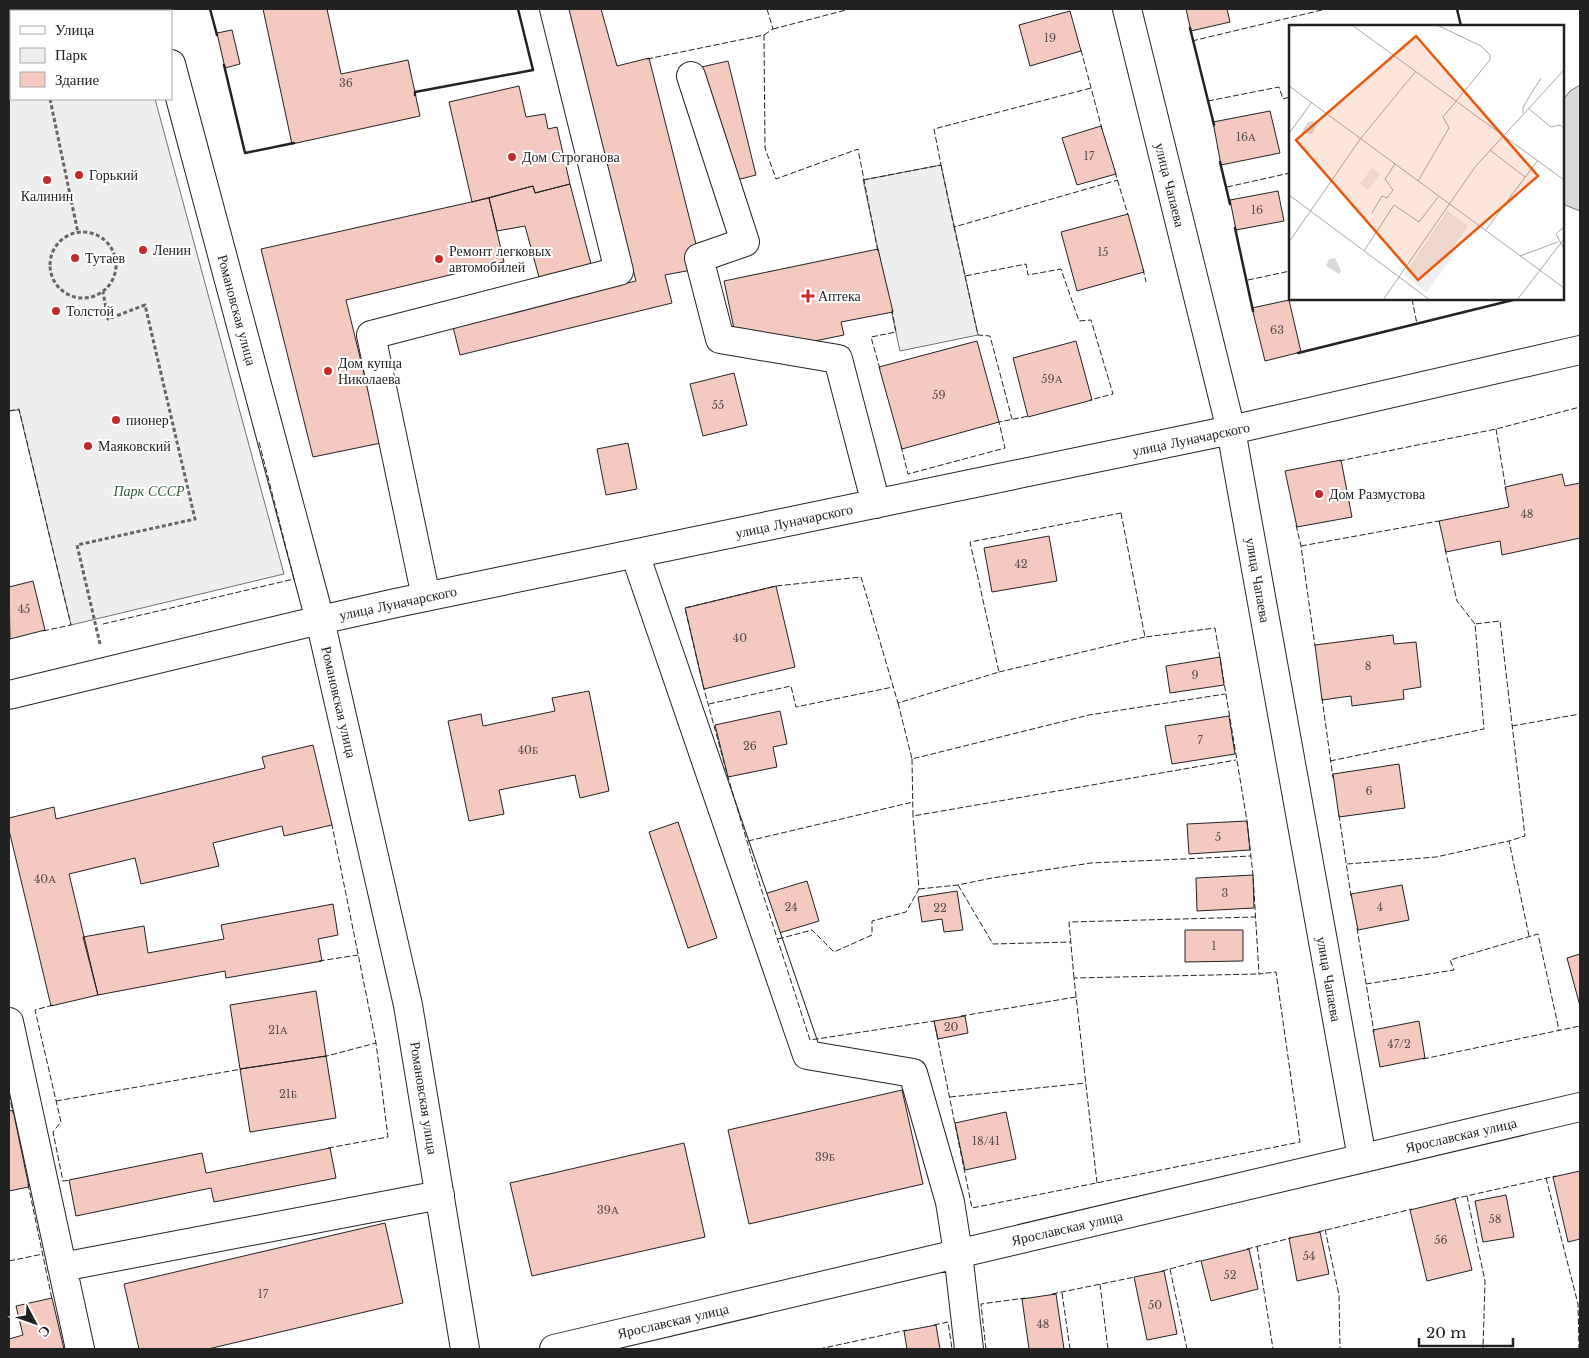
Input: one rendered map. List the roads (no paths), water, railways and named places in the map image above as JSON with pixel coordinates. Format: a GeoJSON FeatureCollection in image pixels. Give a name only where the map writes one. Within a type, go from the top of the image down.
{"type":"FeatureCollection","features":[{"type":"Feature","properties":{"kind":"street"},"geometry":{"type":"LineString","coordinates":[[426,597],[371,335],[619,272],[554,9]]}},
{"type":"Feature","properties":{"kind":"street","name":"улица Чапаева"},"geometry":{"type":"LineString","coordinates":[[1127,9],[1231,430],[1362,1158]]}},
{"type":"Feature","properties":{"kind":"street","name":"Романовская улица"},"geometry":{"type":"LineString","coordinates":[[172,68],[320,620],[408,1005],[465,1349]]}},
{"type":"Feature","properties":{"kind":"street"},"geometry":{"type":"LineString","coordinates":[[691,76],[745,242],[700,258],[720,340],[838,359],[876,504]]}},
{"type":"Feature","properties":{"kind":"street","name":"улица Луначарского"},"geometry":{"type":"LineString","coordinates":[[9,695],[320,620],[1231,430],[1580,350]]}},
{"type":"Feature","properties":{"kind":"street"},"geometry":{"type":"LineString","coordinates":[[636,554],[807,1055],[913,1073],[950,1202],[969,1349]]}},
{"type":"Feature","properties":{"kind":"street"},"geometry":{"type":"LineString","coordinates":[[9,1022],[80,1349]]}},
{"type":"Feature","properties":{"kind":"street","name":"Ярославская улица"},"geometry":{"type":"LineString","coordinates":[[554,1349],[1580,1107]]}},
{"type":"Feature","properties":{"kind":"street"},"geometry":{"type":"LineString","coordinates":[[62,1267],[440,1195]]}},
{"type":"Feature","properties":{"kind":"place","name":"Дом Строганова"},"geometry":{"type":"Point","coordinates":[512,157]}},
{"type":"Feature","properties":{"kind":"place","name":"Горький"},"geometry":{"type":"Point","coordinates":[79,175]}},
{"type":"Feature","properties":{"kind":"place","name":"Калинин"},"geometry":{"type":"Point","coordinates":[47,180]}},
{"type":"Feature","properties":{"kind":"place","name":"Ленин"},"geometry":{"type":"Point","coordinates":[143,250]}},
{"type":"Feature","properties":{"kind":"place","name":"Тутаев"},"geometry":{"type":"Point","coordinates":[75,258]}},
{"type":"Feature","properties":{"kind":"place","name":"Ремонт легковых автомобилей"},"geometry":{"type":"Point","coordinates":[439,259]}},
{"type":"Feature","properties":{"kind":"place","name":"Аптека"},"geometry":{"type":"Point","coordinates":[808,296]}},
{"type":"Feature","properties":{"kind":"place","name":"Толстой"},"geometry":{"type":"Point","coordinates":[56,311]}},
{"type":"Feature","properties":{"kind":"place","name":"Дом купца Николаева"},"geometry":{"type":"Point","coordinates":[328,371]}},
{"type":"Feature","properties":{"kind":"place","name":"пионер"},"geometry":{"type":"Point","coordinates":[116,420]}},
{"type":"Feature","properties":{"kind":"place","name":"Маяковский"},"geometry":{"type":"Point","coordinates":[88,446]}},
{"type":"Feature","properties":{"kind":"place","name":"Дом Размустова"},"geometry":{"type":"Point","coordinates":[1319,494]}},
{"type":"Feature","properties":{"kind":"park label","name":"Парк СССР"},"geometry":{"type":"Point","coordinates":[149,491]}}]}
